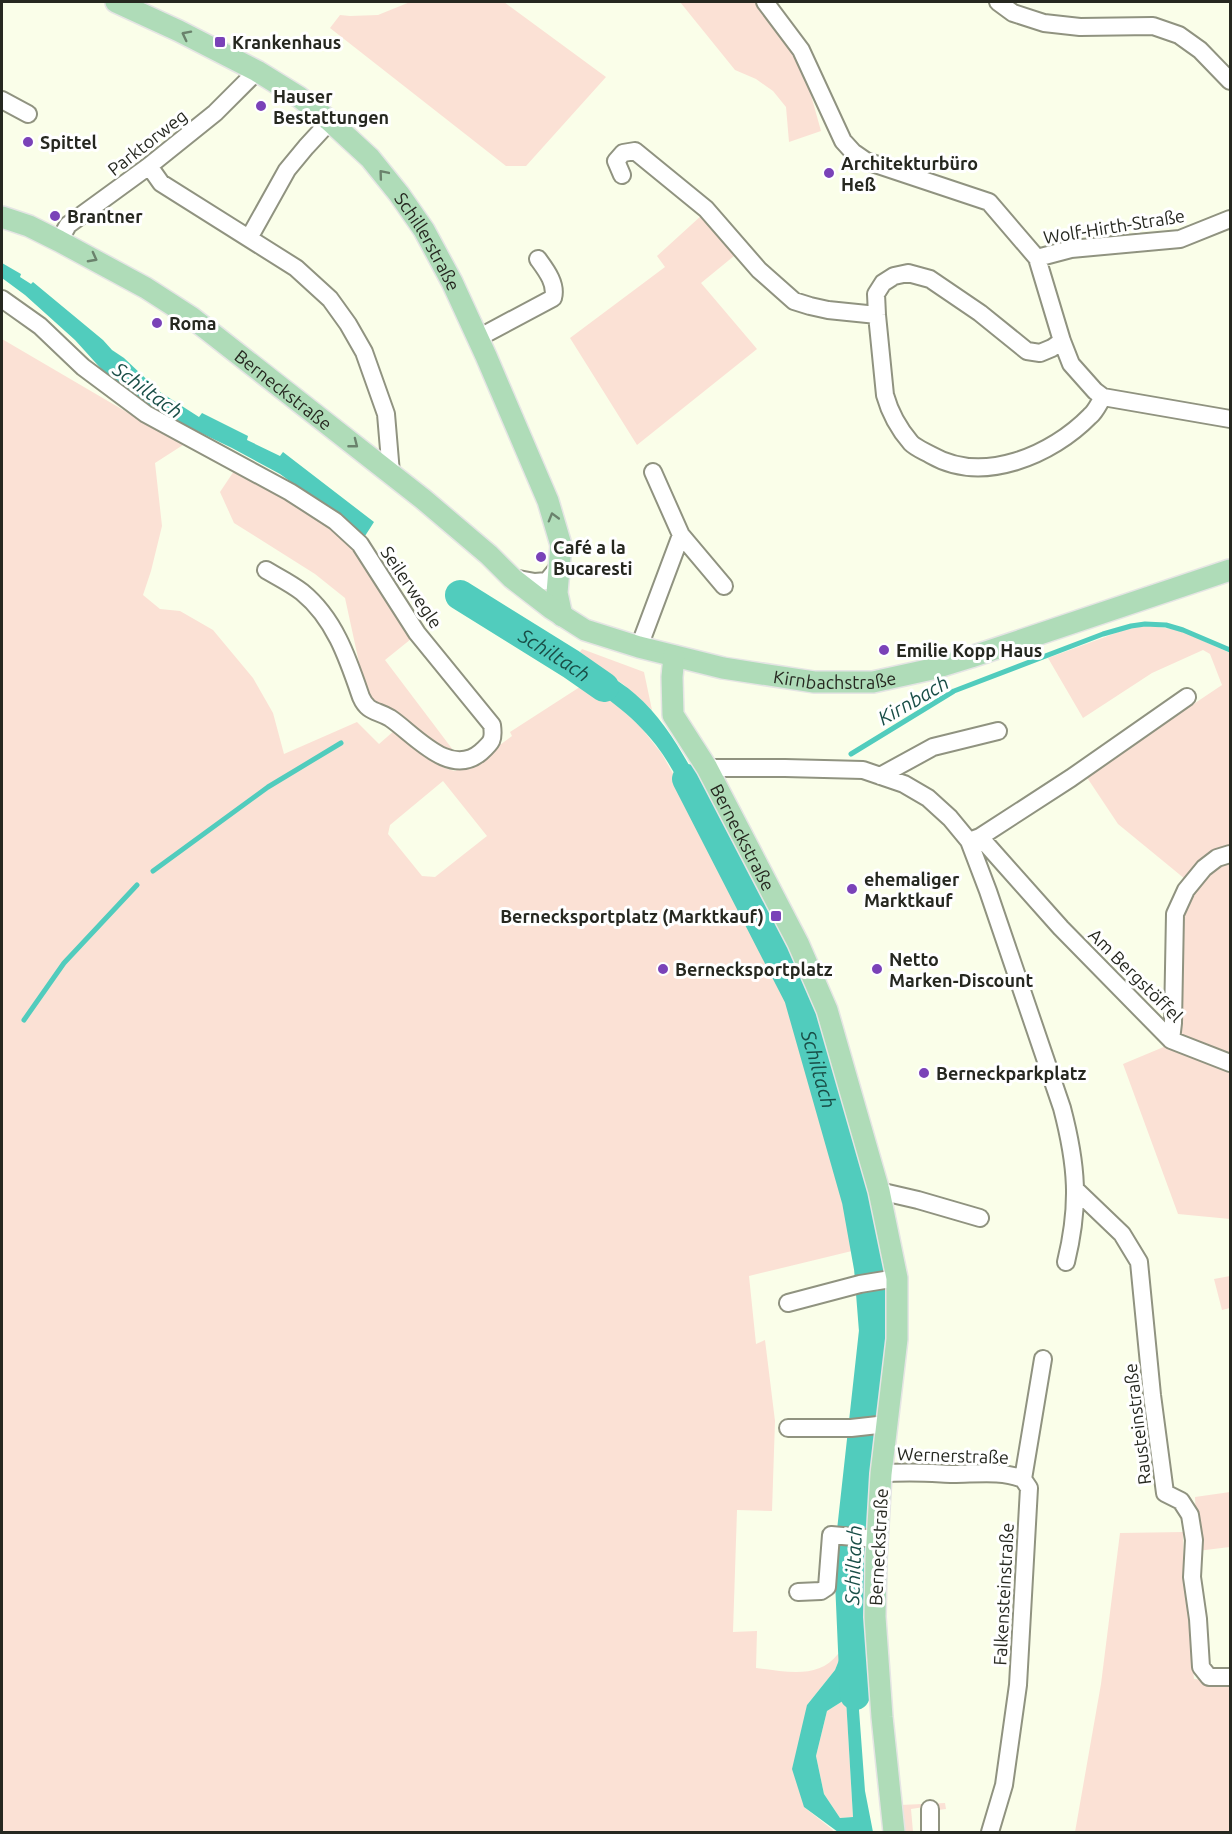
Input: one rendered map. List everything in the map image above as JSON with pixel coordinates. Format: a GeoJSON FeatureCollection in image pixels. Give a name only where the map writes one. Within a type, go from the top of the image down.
{"type":"FeatureCollection","features":[{"type":"Feature","properties":{"kind":"main road","name":"Schillerstraße"},"geometry":{"type":"LineString","coordinates":[[116,2],[179,31],[256,71],[298,97],[330,121],[370,158],[405,203],[424,230],[452,282],[548,501],[561,545],[557,592],[562,616]]}},
{"type":"Feature","properties":{"kind":"main road","name":"Berneckstraße"},"geometry":{"type":"LineString","coordinates":[[2,217],[29,226],[59,241],[146,288],[191,316],[391,473],[489,555],[512,578],[562,616],[585,630],[674,656],[672,677],[674,715],[707,768],[798,943],[827,1010],[879,1191],[897,1339],[881,1424],[881,1474],[869,1538],[882,1717],[894,1833]]}},
{"type":"Feature","properties":{"kind":"main road","name":"Kirnbachstraße"},"geometry":{"type":"LineString","coordinates":[[674,656],[723,668],[814,682],[873,682],[932,669],[971,657],[1230,570]]}},
{"type":"Feature","properties":{"kind":"street"},"geometry":{"type":"LineString","coordinates":[[765,2],[801,50],[843,141],[853,152],[866,161],[989,202],[1037,258],[1071,363],[1095,392],[1103,397],[1230,419]]}},
{"type":"Feature","properties":{"kind":"street"},"geometry":{"type":"LineString","coordinates":[[998,2],[1013,13],[1044,23],[1080,27],[1153,26],[1179,35],[1200,50],[1230,81]]}},
{"type":"Feature","properties":{"kind":"street","name":"Parktorweg"},"geometry":{"type":"LineString","coordinates":[[59,241],[68,225],[149,166],[215,113],[256,71]]}},
{"type":"Feature","properties":{"kind":"street"},"geometry":{"type":"LineString","coordinates":[[2,100],[28,114]]}},
{"type":"Feature","properties":{"kind":"street"},"geometry":{"type":"LineString","coordinates":[[249,238],[287,170],[330,121]]}},
{"type":"Feature","properties":{"kind":"street"},"geometry":{"type":"LineString","coordinates":[[622,175],[616,161],[622,153],[635,151],[706,209],[759,270],[794,301],[828,310],[876,315]]}},
{"type":"Feature","properties":{"kind":"street"},"geometry":{"type":"LineString","coordinates":[[149,166],[161,183],[296,268],[330,299],[364,352],[386,414],[391,473]]}},
{"type":"Feature","properties":{"kind":"street","name":"Wolf-Hirth-Straße"},"geometry":{"type":"LineString","coordinates":[[1037,258],[1071,249],[1180,238],[1230,219]]}},
{"type":"Feature","properties":{"kind":"street"},"geometry":{"type":"LineString","coordinates":[[478,338],[553,298],[555,291],[547,272],[538,259]]}},
{"type":"Feature","properties":{"kind":"street"},"geometry":{"type":"LineString","coordinates":[[1062,341],[1040,353],[1027,351],[980,313],[930,279],[908,273],[894,276],[883,283],[876,294],[876,315],[885,395],[895,422],[913,444],[940,461],[958,466],[987,467],[1035,456],[1062,439],[1092,415],[1103,397]]}},
{"type":"Feature","properties":{"kind":"street","name":"Seilerwegle"},"geometry":{"type":"LineString","coordinates":[[2,299],[40,326],[83,367],[146,414],[291,492],[335,521],[360,544],[417,633],[492,725],[492,742],[477,755],[463,761],[450,760],[432,751],[388,717],[369,709],[364,704],[335,630],[302,592],[267,570]]}},
{"type":"Feature","properties":{"kind":"street"},"geometry":{"type":"LineString","coordinates":[[653,472],[681,536],[724,586]]}},
{"type":"Feature","properties":{"kind":"street"},"geometry":{"type":"LineString","coordinates":[[639,647],[681,536]]}},
{"type":"Feature","properties":{"kind":"street"},"geometry":{"type":"LineString","coordinates":[[512,578],[535,582],[547,581],[560,565]]}},
{"type":"Feature","properties":{"kind":"street"},"geometry":{"type":"LineString","coordinates":[[974,839],[1081,772],[1187,697]]}},
{"type":"Feature","properties":{"kind":"street"},"geometry":{"type":"LineString","coordinates":[[880,776],[933,747],[998,731]]}},
{"type":"Feature","properties":{"kind":"street"},"geometry":{"type":"LineString","coordinates":[[707,768],[863,770],[904,784],[928,798],[974,839],[988,891],[1062,1108],[1070,1138],[1075,1172],[1076,1213],[1066,1262]]}},
{"type":"Feature","properties":{"kind":"street","name":"Am Bergstöffel"},"geometry":{"type":"LineString","coordinates":[[974,839],[1171,1040]]}},
{"type":"Feature","properties":{"kind":"street","name":"Am Bergstöffel"},"geometry":{"type":"LineString","coordinates":[[1171,1040],[1174,914],[1186,890],[1204,868],[1217,858],[1230,854]]}},
{"type":"Feature","properties":{"kind":"street"},"geometry":{"type":"LineString","coordinates":[[1171,1040],[1230,1062]]}},
{"type":"Feature","properties":{"kind":"street","name":"Rausteinstraße"},"geometry":{"type":"LineString","coordinates":[[1075,1189],[1122,1234],[1139,1262],[1152,1395],[1165,1493],[1181,1501],[1190,1515],[1194,1540],[1192,1577],[1201,1667],[1209,1677],[1230,1677]]}},
{"type":"Feature","properties":{"kind":"street"},"geometry":{"type":"LineString","coordinates":[[879,1191],[980,1218]]}},
{"type":"Feature","properties":{"kind":"street"},"geometry":{"type":"LineString","coordinates":[[788,1303],[860,1284],[890,1279]]}},
{"type":"Feature","properties":{"kind":"street","name":"Falkensteinstraße"},"geometry":{"type":"LineString","coordinates":[[990,1833],[1004,1785],[1018,1685],[1029,1488],[1023,1479],[1043,1359]]}},
{"type":"Feature","properties":{"kind":"street"},"geometry":{"type":"LineString","coordinates":[[788,1428],[851,1428],[881,1424]]}},
{"type":"Feature","properties":{"kind":"street","name":"Wernerstraße"},"geometry":{"type":"LineString","coordinates":[[881,1474],[897,1472],[1004,1473],[1023,1479]]}},
{"type":"Feature","properties":{"kind":"street"},"geometry":{"type":"LineString","coordinates":[[798,1592],[821,1591],[827,1587],[831,1535],[869,1538]]}},
{"type":"Feature","properties":{"kind":"street"},"geometry":{"type":"LineString","coordinates":[[930,1809],[930,1833]]}},
{"type":"Feature","properties":{"kind":"shaded area"},"geometry":{"type":"Polygon","coordinates":[[[410,2],[504,2],[606,77],[526,166],[506,166],[330,28],[340,15],[378,15],[410,2]]]}},
{"type":"Feature","properties":{"kind":"shaded area"},"geometry":{"type":"Polygon","coordinates":[[[680,2],[756,2],[793,52],[809,88],[821,131],[789,142],[786,107],[773,91],[756,79],[735,70],[680,2]]]}},
{"type":"Feature","properties":{"kind":"shaded area"},"geometry":{"type":"Polygon","coordinates":[[[702,215],[734,256],[701,283],[757,349],[637,445],[570,338],[665,267],[657,256],[702,215]]]}},
{"type":"Feature","properties":{"kind":"shaded area"},"geometry":{"type":"Polygon","coordinates":[[[2,339],[183,445],[155,463],[162,526],[143,595],[160,609],[180,611],[213,630],[253,678],[273,713],[284,754],[357,722],[379,744],[395,730],[430,760],[455,771],[489,753],[512,736],[510,732],[586,683],[612,701],[640,726],[662,754],[698,818],[788,991],[856,1250],[749,1276],[756,1344],[765,1340],[775,1421],[772,1511],[737,1510],[733,1632],[757,1631],[756,1668],[789,1672],[811,1671],[821,1668],[838,1654],[841,1655],[835,1670],[807,1705],[804,1807],[833,1830],[832,1832],[2,1832],[2,339]],[[443,781],[390,825],[388,834],[422,876],[435,877],[487,836],[443,781]]]}},
{"type":"Feature","properties":{"kind":"shaded area"},"geometry":{"type":"Polygon","coordinates":[[[236,468],[294,500],[321,518],[345,539],[364,562],[411,639],[385,660],[453,750],[446,751],[373,702],[365,690],[345,598],[315,574],[234,523],[220,492],[236,468]]]}},
{"type":"Feature","properties":{"kind":"shaded area"},"geometry":{"type":"Polygon","coordinates":[[[1151,626],[1179,630],[1230,653],[1230,1219],[1178,1214],[1123,1064],[1166,1046],[1185,879],[1118,824],[1086,776],[1222,685],[1210,654],[1203,650],[1152,673],[1083,718],[1048,658],[1132,627],[1151,626]]]}},
{"type":"Feature","properties":{"kind":"shaded area"},"geometry":{"type":"Polygon","coordinates":[[[582,649],[644,672],[652,710],[623,684],[577,656],[582,649]]]}},
{"type":"Feature","properties":{"kind":"shaded area"},"geometry":{"type":"Polygon","coordinates":[[[1230,1276],[1230,1308],[1222,1310],[1214,1279],[1230,1276]]]}},
{"type":"Feature","properties":{"kind":"shaded area"},"geometry":{"type":"Polygon","coordinates":[[[1230,1492],[1230,1547],[1197,1551],[1195,1497],[1230,1492]]]}},
{"type":"Feature","properties":{"kind":"shaded area"},"geometry":{"type":"Polygon","coordinates":[[[1183,1532],[1184,1576],[1194,1679],[1230,1682],[1230,1832],[1075,1832],[1101,1684],[1120,1533],[1183,1532]]]}},
{"type":"Feature","properties":{"kind":"shaded area"},"geometry":{"type":"Polygon","coordinates":[[[846,1699],[853,1817],[840,1818],[824,1794],[816,1756],[827,1711],[846,1699]]]}},
{"type":"Feature","properties":{"kind":"shaded area"},"geometry":{"type":"Polygon","coordinates":[[[945,1803],[946,1809],[938,1810],[937,1805],[911,1809],[913,1832],[903,1832],[900,1805],[945,1803]]]}},
{"type":"Feature","properties":{"kind":"water"},"geometry":{"type":"Polygon","coordinates":[[[2,263],[21,274],[20,277],[31,284],[33,282],[124,358],[160,392],[199,417],[202,413],[248,436],[247,440],[280,456],[283,452],[374,522],[365,536],[280,474],[149,408],[104,372],[75,340],[25,295],[2,278],[2,263]]]}},
{"type":"Feature","properties":{"kind":"water"},"geometry":{"type":"Polygon","coordinates":[[[465,588],[568,651],[558,668],[455,603],[465,588]]]}},
{"type":"Feature","properties":{"kind":"water"},"geometry":{"type":"Polygon","coordinates":[[[577,656],[621,683],[648,706],[679,748],[713,810],[698,818],[668,762],[647,734],[615,704],[567,672],[577,656]]]}},
{"type":"Feature","properties":{"kind":"water"},"geometry":{"type":"Polygon","coordinates":[[[859,1654],[859,1710],[865,1791],[873,1832],[838,1832],[804,1807],[792,1769],[807,1705],[835,1670],[841,1655],[859,1654]],[[846,1699],[827,1711],[816,1756],[824,1794],[840,1818],[853,1817],[846,1699]]]}},
{"type":"Feature","properties":{"kind":"waterway","name":"Schiltach"},"geometry":{"type":"LineString","coordinates":[[460,595],[604,687]]}},
{"type":"Feature","properties":{"kind":"waterway","name":"Kirnbach"},"geometry":{"type":"LineString","coordinates":[[851,754],[954,691],[1103,634],[1131,626],[1166,625],[1230,650]]}},
{"type":"Feature","properties":{"kind":"waterway"},"geometry":{"type":"LineString","coordinates":[[153,871],[268,787],[341,743]]}},
{"type":"Feature","properties":{"kind":"waterway","name":"Schiltach"},"geometry":{"type":"LineString","coordinates":[[687,779],[799,997],[857,1201],[869,1268],[874,1331],[849,1558],[855,1695]]}},
{"type":"Feature","properties":{"kind":"waterway"},"geometry":{"type":"LineString","coordinates":[[24,1020],[64,963],[137,885]]}},
{"type":"Feature","properties":{"kind":"place","name":"Krankenhaus"},"geometry":{"type":"Point","coordinates":[220,42]}},
{"type":"Feature","properties":{"kind":"place","name":"Hauser Bestattungen"},"geometry":{"type":"Point","coordinates":[261,106]}},
{"type":"Feature","properties":{"kind":"place","name":"Spittel"},"geometry":{"type":"Point","coordinates":[28,142]}},
{"type":"Feature","properties":{"kind":"place","name":"Architekturbüro Heß"},"geometry":{"type":"Point","coordinates":[829,173]}},
{"type":"Feature","properties":{"kind":"place","name":"Brantner"},"geometry":{"type":"Point","coordinates":[55,216]}},
{"type":"Feature","properties":{"kind":"place","name":"Roma"},"geometry":{"type":"Point","coordinates":[157,323]}},
{"type":"Feature","properties":{"kind":"place","name":"Café a la Bucaresti"},"geometry":{"type":"Point","coordinates":[541,557]}},
{"type":"Feature","properties":{"kind":"place","name":"Emilie Kopp Haus"},"geometry":{"type":"Point","coordinates":[884,650]}},
{"type":"Feature","properties":{"kind":"place","name":"ehemaliger Marktkauf"},"geometry":{"type":"Point","coordinates":[852,889]}},
{"type":"Feature","properties":{"kind":"place","name":"Bernecksportplatz (Marktkauf)"},"geometry":{"type":"Point","coordinates":[776,916]}},
{"type":"Feature","properties":{"kind":"place","name":"Bernecksportplatz"},"geometry":{"type":"Point","coordinates":[663,969]}},
{"type":"Feature","properties":{"kind":"place","name":"Netto Marken-Discount"},"geometry":{"type":"Point","coordinates":[877,969]}},
{"type":"Feature","properties":{"kind":"place","name":"Berneckparkplatz"},"geometry":{"type":"Point","coordinates":[924,1073]}}]}
